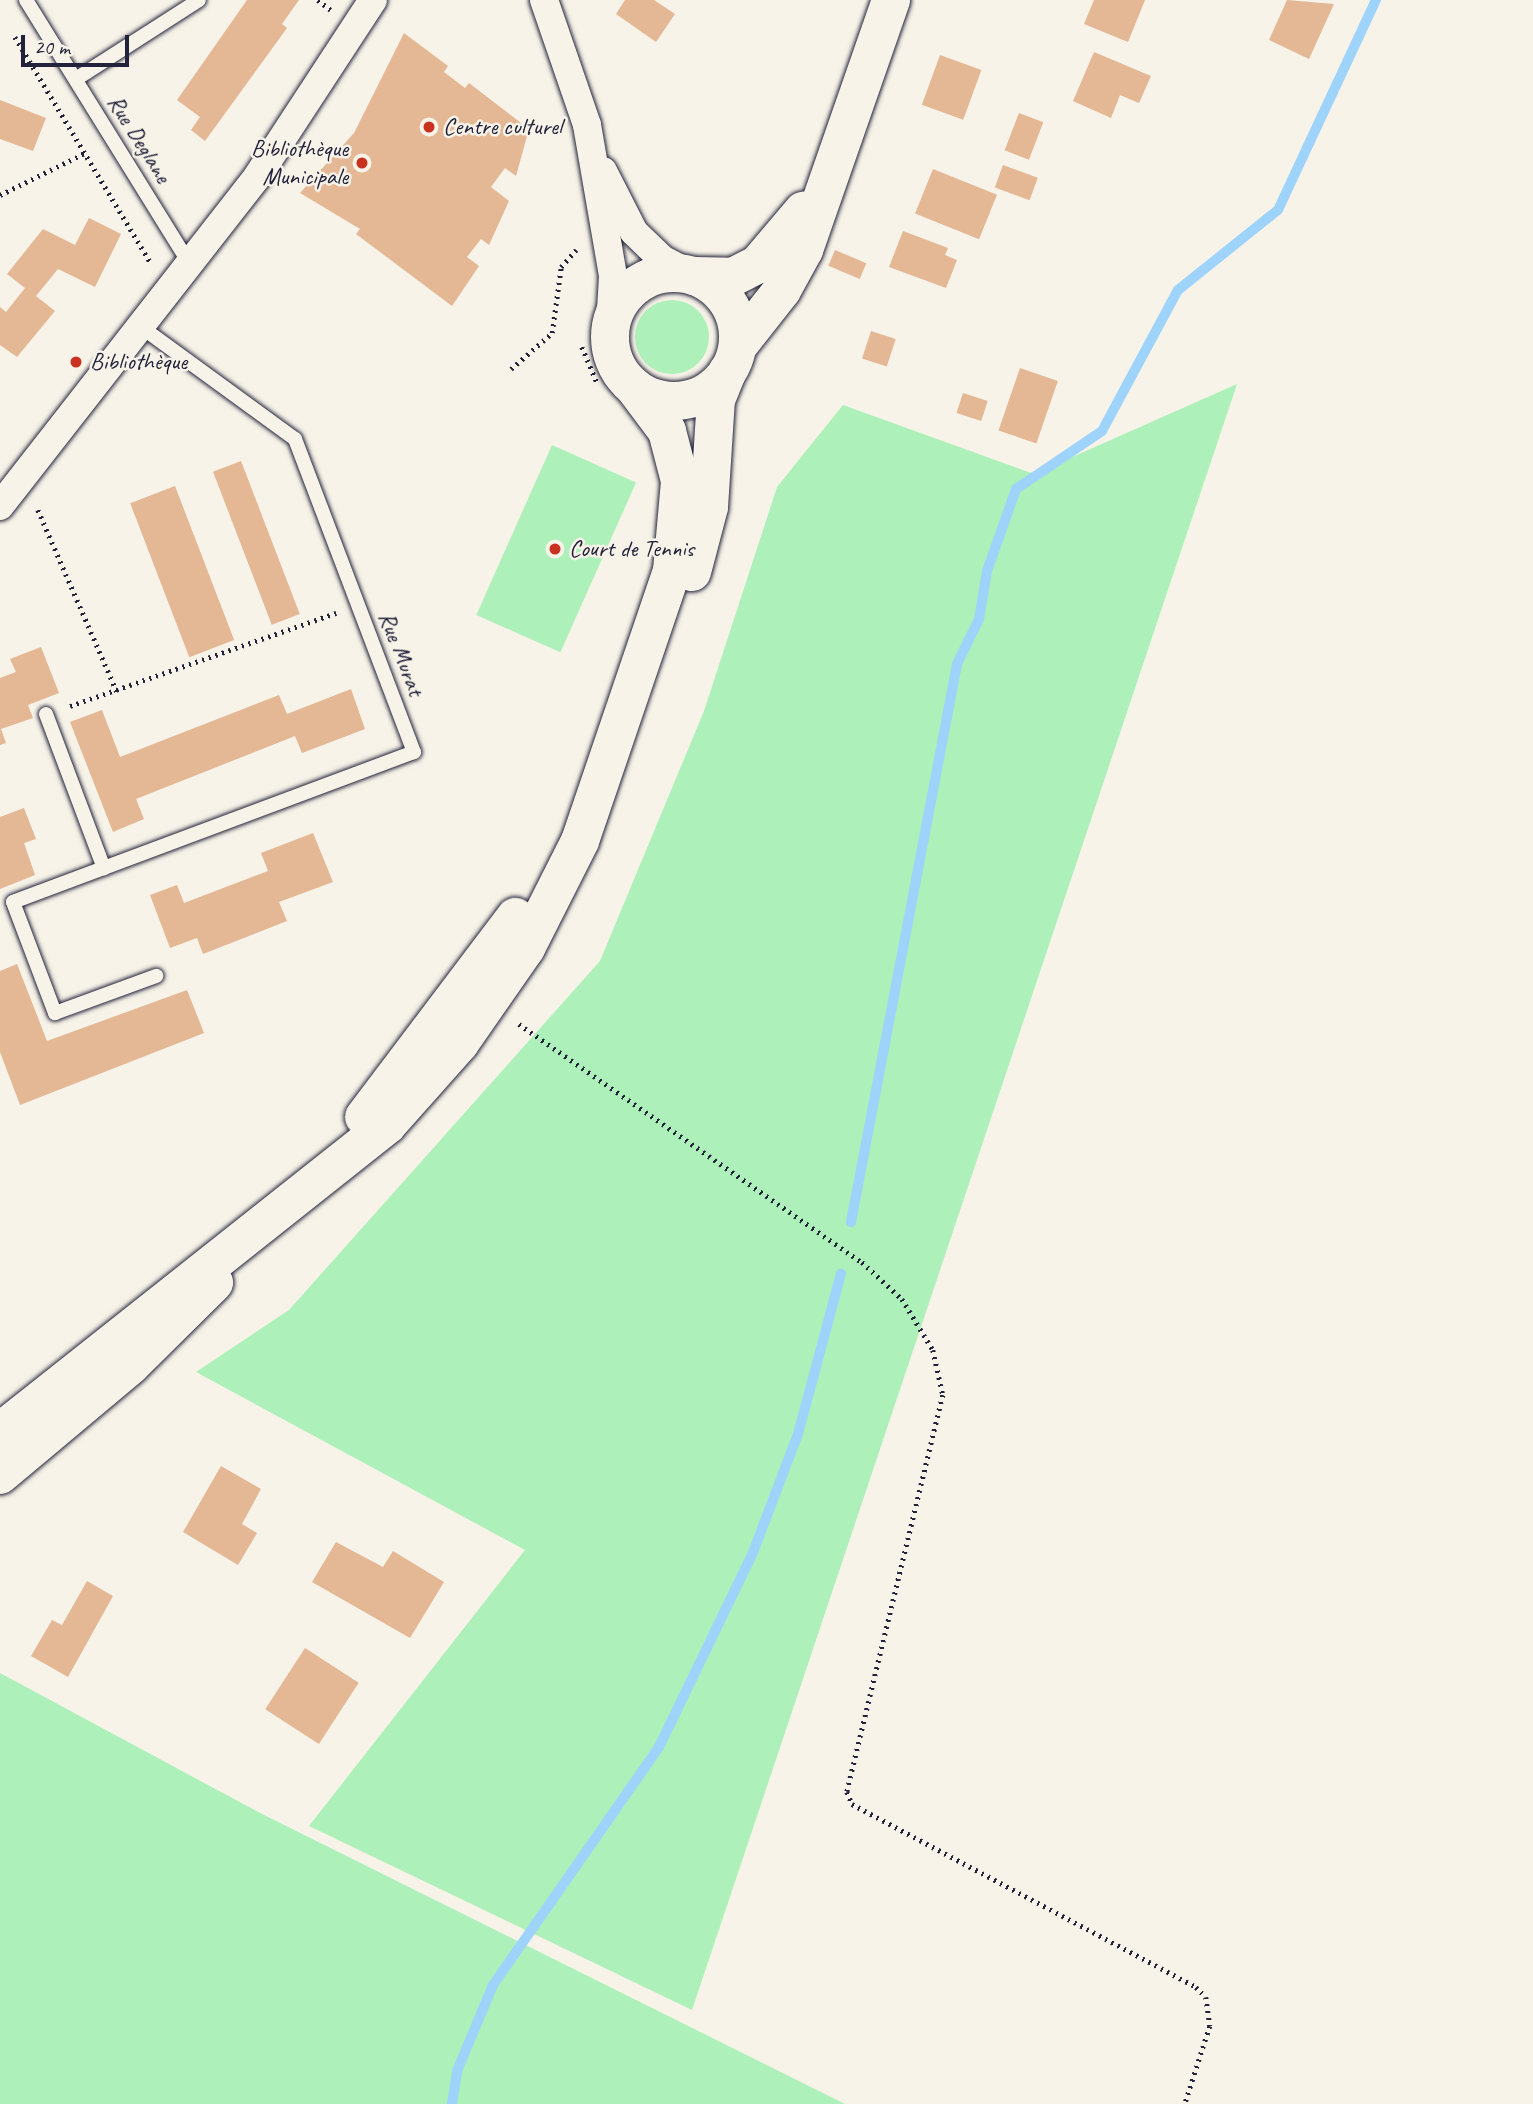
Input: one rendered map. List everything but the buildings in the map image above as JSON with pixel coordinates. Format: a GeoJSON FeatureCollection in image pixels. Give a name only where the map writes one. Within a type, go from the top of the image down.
{"type":"FeatureCollection","features":[{"type":"Feature","properties":{"kind":"main road"},"geometry":{"type":"LineString","coordinates":[[618,388],[681,401],[708,391],[791,278],[873,63],[891,0]]}},
{"type":"Feature","properties":{"kind":"main road"},"geometry":{"type":"LineString","coordinates":[[873,63],[911,0]]}},
{"type":"Feature","properties":{"kind":"main road"},"geometry":{"type":"LineString","coordinates":[[0,1432],[171,1291],[295,1199],[420,1091],[489,1004],[558,890],[640,674],[672,571],[680,481],[667,431],[618,388],[615,360],[596,334],[642,281],[694,276],[733,276],[778,247],[839,149]]}},
{"type":"Feature","properties":{"kind":"main road"},"geometry":{"type":"LineString","coordinates":[[640,674],[700,554],[710,432],[733,359],[730,304],[694,276]]}},
{"type":"Feature","properties":{"kind":"main road"},"geometry":{"type":"LineString","coordinates":[[0,1475],[131,1365],[295,1199],[485,961],[569,836],[601,773]]}},
{"type":"Feature","properties":{"kind":"street"},"geometry":{"type":"LineString","coordinates":[[0,506],[144,329],[191,266],[373,0]]}},
{"type":"Feature","properties":{"kind":"street"},"geometry":{"type":"LineString","coordinates":[[544,0],[587,125],[622,215],[662,258],[694,276]]}},
{"type":"Feature","properties":{"kind":"street"},"geometry":{"type":"LineString","coordinates":[[587,125],[613,276],[596,334]]}},
{"type":"Feature","properties":{"kind":"lane","name":"Rue Deglane"},"geometry":{"type":"LineString","coordinates":[[26,0],[191,266]]}},
{"type":"Feature","properties":{"kind":"lane"},"geometry":{"type":"LineString","coordinates":[[76,79],[200,0]]}},
{"type":"Feature","properties":{"kind":"lane","name":"Rue Murat"},"geometry":{"type":"LineString","coordinates":[[144,329],[295,439],[414,752],[13,902],[55,1013],[156,976]]}},
{"type":"Feature","properties":{"kind":"lane"},"geometry":{"type":"LineString","coordinates":[[46,714],[104,868]]}},
{"type":"Feature","properties":{"kind":"path"},"geometry":{"type":"LineString","coordinates":[[7,23],[170,294]]}},
{"type":"Feature","properties":{"kind":"path"},"geometry":{"type":"LineString","coordinates":[[0,195],[85,153]]}},
{"type":"Feature","properties":{"kind":"path"},"geometry":{"type":"LineString","coordinates":[[510,369],[552,333],[566,258],[606,241]]}},
{"type":"Feature","properties":{"kind":"path"},"geometry":{"type":"LineString","coordinates":[[596,334],[583,359],[618,388]]}},
{"type":"Feature","properties":{"kind":"path"},"geometry":{"type":"LineString","coordinates":[[24,477],[117,692]]}},
{"type":"Feature","properties":{"kind":"path"},"geometry":{"type":"LineString","coordinates":[[46,714],[117,692],[358,604]]}},
{"type":"Feature","properties":{"kind":"path"},"geometry":{"type":"LineString","coordinates":[[489,1004],[862,1262],[902,1299],[933,1350],[943,1395],[847,1792],[852,1804],[1196,1987],[1206,1997],[1210,2026],[1185,2104]]}},
{"type":"Feature","properties":{"kind":"green space"},"geometry":{"type":"Polygon","coordinates":[[[665,300],[679,300],[693,306],[703,316],[709,337],[707,351],[693,368],[679,374],[665,374],[651,368],[641,358],[635,344],[635,330],[641,316],[651,306],[665,300]]]}},
{"type":"Feature","properties":{"kind":"green space"},"geometry":{"type":"Polygon","coordinates":[[[1237,384],[692,2010],[309,1826],[525,1550],[196,1372],[289,1310],[600,961],[704,711],[777,487],[843,405],[1034,474],[1237,384]]]}},
{"type":"Feature","properties":{"kind":"green space","name":"Court de Tennis"},"geometry":{"type":"Polygon","coordinates":[[[552,445],[636,482],[560,652],[476,615],[552,445]]]}},
{"type":"Feature","properties":{"kind":"green space"},"geometry":{"type":"Polygon","coordinates":[[[0,1673],[260,1813],[845,2104],[0,2104],[0,1673]]]}},
{"type":"Feature","properties":{"kind":"waterway"},"geometry":{"type":"LineString","coordinates":[[851,1222],[957,664],[979,619],[987,571],[1016,489],[1102,431],[1178,290],[1278,210],[1376,0]]}},
{"type":"Feature","properties":{"kind":"waterway"},"geometry":{"type":"LineString","coordinates":[[452,2104],[457,2071],[493,1985],[659,1747],[752,1555],[798,1434],[841,1274]]}},
{"type":"Feature","properties":{"kind":"place","name":"Centre culturel"},"geometry":{"type":"Point","coordinates":[429,127]}},
{"type":"Feature","properties":{"kind":"place","name":"Bibliothèque Municipale"},"geometry":{"type":"Point","coordinates":[362,163]}},
{"type":"Feature","properties":{"kind":"place","name":"Bibliothèque"},"geometry":{"type":"Point","coordinates":[76,362]}},
{"type":"Feature","properties":{"kind":"place","name":"Court de Tennis"},"geometry":{"type":"Point","coordinates":[555,549]}}]}
